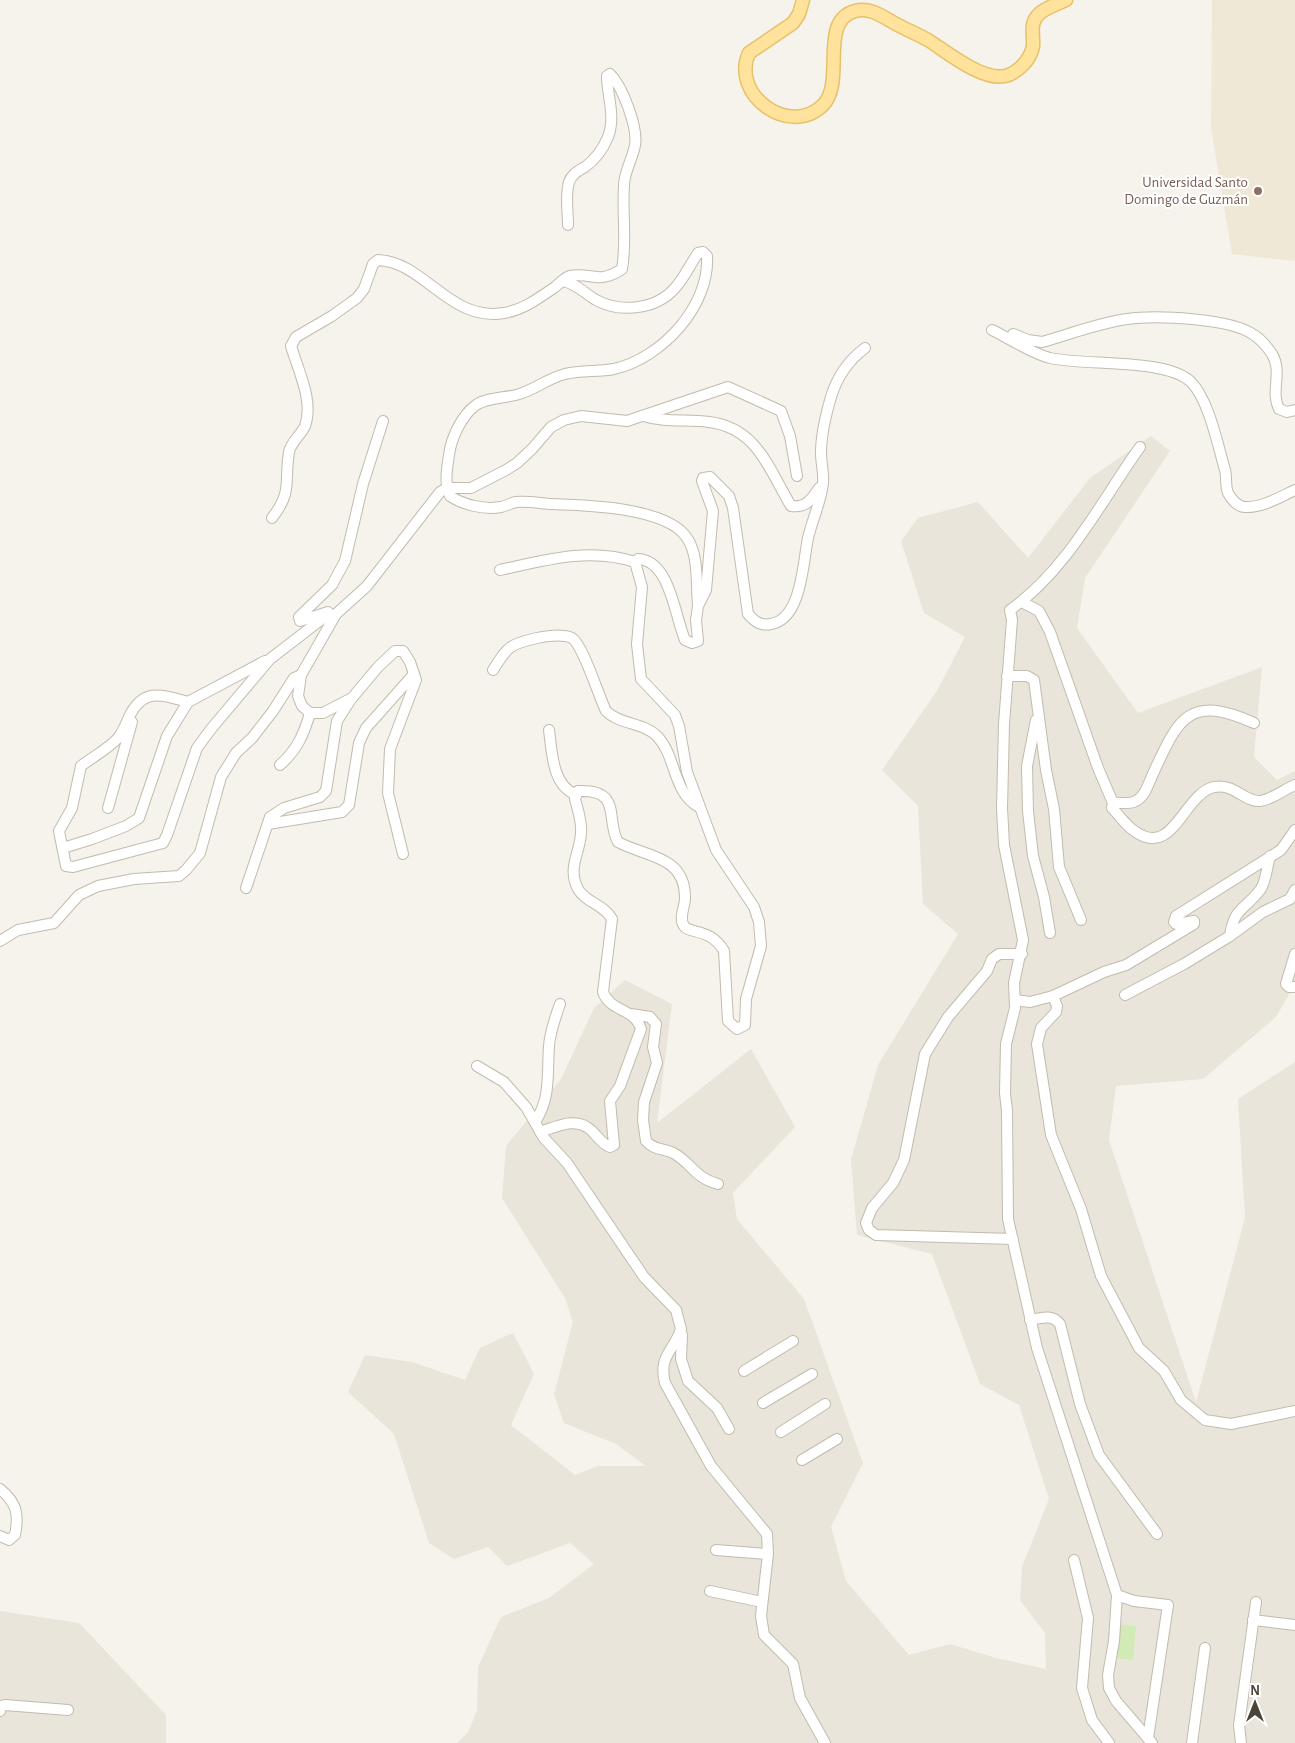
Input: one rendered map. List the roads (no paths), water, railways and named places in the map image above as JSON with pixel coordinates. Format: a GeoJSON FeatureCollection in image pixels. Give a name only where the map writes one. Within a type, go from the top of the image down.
{"type":"FeatureCollection","features":[{"type":"Feature","properties":{"kind":"main road"},"geometry":{"type":"LineString","coordinates":[[803,0],[799,14],[793,23],[749,53],[746,60],[746,76],[751,93],[765,107],[793,118],[808,116],[824,104],[832,84],[834,42],[839,23],[845,14],[863,10],[874,12],[926,39],[968,65],[994,76],[1005,76],[1019,68],[1030,54],[1033,23],[1039,14],[1066,0]]}},
{"type":"Feature","properties":{"kind":"street"},"geometry":{"type":"LineString","coordinates":[[272,518],[282,506],[287,491],[290,449],[305,426],[307,412],[306,394],[291,346],[296,337],[332,316],[357,298],[364,289],[373,264],[378,260],[387,260],[416,275],[463,309],[486,315],[506,313],[524,308],[569,276],[600,279],[622,269],[624,255],[624,183],[636,137],[627,106],[615,79],[610,74],[607,76],[612,122],[609,135],[601,151],[586,166],[576,172],[570,180],[567,193],[568,225]]}},
{"type":"Feature","properties":{"kind":"street"},"geometry":{"type":"LineString","coordinates":[[500,570],[552,558],[589,554],[618,556],[635,562],[638,559],[646,560],[658,569],[667,583],[685,640],[692,643],[698,641],[696,620],[698,606],[694,552],[688,538],[676,526],[658,518],[600,506],[515,502],[500,507],[486,508],[457,501],[450,496],[447,488],[450,448],[468,413],[477,404],[518,395],[564,374],[615,368],[646,355],[678,330],[691,313],[707,266],[707,256],[702,252],[698,254],[673,290],[657,301],[639,308],[619,308],[596,300],[582,288],[563,281]]}},
{"type":"Feature","properties":{"kind":"street"},"geometry":{"type":"LineString","coordinates":[[1295,410],[1287,412],[1279,409],[1275,400],[1278,370],[1271,353],[1254,335],[1228,325],[1182,318],[1126,319],[1042,342],[1028,340],[1001,330],[992,330],[1035,353],[1052,358],[1150,367],[1175,372],[1191,382],[1200,395],[1225,472],[1228,493],[1235,503],[1243,507],[1257,505],[1295,490]]}},
{"type":"Feature","properties":{"kind":"street"},"geometry":{"type":"LineString","coordinates":[[698,606],[706,590],[713,510],[702,481],[703,478],[710,477],[729,496],[734,508],[748,614],[754,620],[764,625],[776,623],[795,601],[803,578],[808,537],[823,483],[821,450],[831,395],[851,359],[865,348]]}},
{"type":"Feature","properties":{"kind":"street"},"geometry":{"type":"LineString","coordinates":[[352,698],[323,713],[310,712],[302,706],[298,696],[301,675],[336,614],[367,586],[401,539],[440,492],[447,488],[471,488],[511,467],[532,449],[551,427],[564,420],[588,416],[622,421],[644,416],[728,387],[781,410],[790,436],[797,476]]}},
{"type":"Feature","properties":{"kind":"street"},"geometry":{"type":"LineString","coordinates":[[644,416],[654,420],[711,422],[740,433],[760,450],[791,506],[799,507],[808,504],[823,483]]}},
{"type":"Feature","properties":{"kind":"street"},"geometry":{"type":"LineString","coordinates":[[336,614],[326,612],[300,621],[299,617],[332,585],[345,561],[363,484],[383,421]]}},
{"type":"Feature","properties":{"kind":"street"},"geometry":{"type":"LineString","coordinates":[[1140,447],[1064,559],[1044,582],[1010,610],[1012,620],[1004,724],[1002,808],[1004,845],[1023,940],[1022,954],[1014,983],[1016,1000],[1006,1044],[1005,1093],[1007,1111],[1008,1219],[1036,1348],[1117,1596],[1114,1641],[1108,1675],[1109,1688],[1116,1701],[1150,1741]]}},
{"type":"Feature","properties":{"kind":"street"},"geometry":{"type":"LineString","coordinates":[[575,794],[578,791],[591,790],[602,795],[614,817],[618,842],[669,862],[676,870],[685,896],[682,918],[683,926],[688,930],[710,935],[720,944],[724,951],[728,1021],[737,1030],[742,1029],[746,1025],[746,999],[761,946],[759,922],[754,906],[716,850],[687,772],[680,726],[675,715],[641,679],[637,644],[642,587],[635,562]]}},
{"type":"Feature","properties":{"kind":"street"},"geometry":{"type":"LineString","coordinates":[[1022,602],[1039,611],[1050,632],[1098,768],[1113,803],[1112,808],[1133,831],[1143,836],[1154,837],[1170,832],[1194,798],[1210,788],[1221,786],[1231,788],[1250,799],[1259,801],[1295,784]]}},
{"type":"Feature","properties":{"kind":"street"},"geometry":{"type":"LineString","coordinates":[[63,848],[100,836],[139,818],[167,736],[188,702],[270,659],[322,619],[336,614]]}},
{"type":"Feature","properties":{"kind":"street"},"geometry":{"type":"LineString","coordinates":[[492,670],[505,652],[515,643],[564,636],[573,639],[582,649],[606,711],[612,717],[647,728],[657,736],[666,748],[673,773],[689,802],[700,807]]}},
{"type":"Feature","properties":{"kind":"street"},"geometry":{"type":"LineString","coordinates":[[246,888],[270,817],[284,808],[320,797],[326,791],[337,722],[352,698],[378,667],[395,652],[403,652],[410,662],[416,680],[390,749],[388,771],[388,793],[403,854]]}},
{"type":"Feature","properties":{"kind":"street"},"geometry":{"type":"LineString","coordinates":[[188,702],[169,696],[148,696],[136,704],[120,736],[109,747],[82,766],[72,808],[59,831],[66,866],[73,866],[163,843],[168,835],[196,748],[234,699],[270,659]]}},
{"type":"Feature","properties":{"kind":"street"},"geometry":{"type":"LineString","coordinates":[[268,824],[342,812],[349,805],[359,743],[366,728],[414,674]]}},
{"type":"Feature","properties":{"kind":"street"},"geometry":{"type":"LineString","coordinates":[[0,941],[18,930],[54,923],[79,895],[98,886],[134,879],[178,876],[186,870],[200,853],[221,777],[236,754],[252,738],[273,711],[294,678],[301,675]]}},
{"type":"Feature","properties":{"kind":"street"},"geometry":{"type":"LineString","coordinates":[[1008,676],[1027,676],[1034,680],[1046,770],[1054,809],[1059,866],[1081,920]]}},
{"type":"Feature","properties":{"kind":"street"},"geometry":{"type":"LineString","coordinates":[[108,808],[136,704]]}},
{"type":"Feature","properties":{"kind":"street"},"geometry":{"type":"LineString","coordinates":[[1113,803],[1128,804],[1140,798],[1177,727],[1191,715],[1210,710],[1224,710],[1254,723]]}},
{"type":"Feature","properties":{"kind":"street"},"geometry":{"type":"LineString","coordinates":[[280,765],[291,756],[304,736],[310,712]]}},
{"type":"Feature","properties":{"kind":"street"},"geometry":{"type":"LineString","coordinates":[[1038,712],[1027,766],[1028,811],[1033,856],[1047,911],[1050,933]]}},
{"type":"Feature","properties":{"kind":"street"},"geometry":{"type":"LineString","coordinates":[[549,730],[554,768],[563,784],[575,794],[581,835],[572,865],[578,891],[609,913],[612,919],[603,992],[606,1000],[612,1006],[631,1014],[650,1017],[656,1024],[653,1047],[657,1063],[644,1102],[643,1120],[646,1141],[658,1150],[676,1155],[707,1181],[718,1184]]}},
{"type":"Feature","properties":{"kind":"street"},"geometry":{"type":"LineString","coordinates":[[1016,1000],[1030,1002],[1053,996],[1104,972],[1126,965],[1146,951],[1186,930],[1194,924],[1194,921],[1176,924],[1174,922],[1176,916],[1281,850],[1295,830]]}},
{"type":"Feature","properties":{"kind":"street"},"geometry":{"type":"LineString","coordinates":[[1230,936],[1232,924],[1240,909],[1261,889],[1270,856]]}},
{"type":"Feature","properties":{"kind":"street"},"geometry":{"type":"LineString","coordinates":[[1126,995],[1184,964],[1230,936],[1263,912],[1290,898],[1295,890]]}},
{"type":"Feature","properties":{"kind":"street"},"geometry":{"type":"LineString","coordinates":[[1013,1239],[876,1235],[869,1230],[866,1223],[872,1208],[893,1183],[904,1160],[925,1054],[948,1017],[988,971],[992,959],[1000,954],[1022,954]]}},
{"type":"Feature","properties":{"kind":"street"},"geometry":{"type":"LineString","coordinates":[[1295,954],[1286,984],[1289,987],[1295,987]]}},
{"type":"Feature","properties":{"kind":"street"},"geometry":{"type":"LineString","coordinates":[[1053,996],[1057,1006],[1056,1012],[1041,1028],[1037,1044],[1051,1135],[1081,1210],[1101,1276],[1139,1348],[1164,1371],[1181,1400],[1205,1420],[1232,1424],[1295,1412]]}},
{"type":"Feature","properties":{"kind":"street"},"geometry":{"type":"LineString","coordinates":[[538,1127],[547,1096],[549,1044],[560,1004]]}},
{"type":"Feature","properties":{"kind":"street"},"geometry":{"type":"LineString","coordinates":[[538,1127],[577,1122],[588,1127],[604,1145],[610,1147],[614,1145],[610,1101],[620,1086],[642,1029],[639,1021],[631,1014]]}},
{"type":"Feature","properties":{"kind":"street"},"geometry":{"type":"LineString","coordinates":[[478,1066],[504,1082],[526,1107],[538,1127],[567,1163],[644,1277],[676,1310],[681,1329],[680,1354],[685,1375],[692,1385],[716,1408],[729,1429]]}},
{"type":"Feature","properties":{"kind":"street"},"geometry":{"type":"LineString","coordinates":[[1030,1320],[1050,1317],[1056,1318],[1060,1324],[1080,1404],[1099,1456],[1156,1534]]}},
{"type":"Feature","properties":{"kind":"street"},"geometry":{"type":"LineString","coordinates":[[681,1329],[664,1360],[663,1374],[665,1383],[711,1466],[767,1534],[768,1554],[762,1602],[764,1635],[793,1664],[800,1698],[825,1743]]}},
{"type":"Feature","properties":{"kind":"street"},"geometry":{"type":"LineString","coordinates":[[744,1371],[793,1342]]}},
{"type":"Feature","properties":{"kind":"street"},"geometry":{"type":"LineString","coordinates":[[763,1403],[812,1374]]}},
{"type":"Feature","properties":{"kind":"street"},"geometry":{"type":"LineString","coordinates":[[781,1432],[825,1404]]}},
{"type":"Feature","properties":{"kind":"street"},"geometry":{"type":"LineString","coordinates":[[802,1460],[837,1439]]}},
{"type":"Feature","properties":{"kind":"street"},"geometry":{"type":"LineString","coordinates":[[0,1489],[11,1497],[17,1508],[18,1522],[15,1535],[9,1540],[0,1536]]}},
{"type":"Feature","properties":{"kind":"street"},"geometry":{"type":"LineString","coordinates":[[716,1550],[768,1554]]}},
{"type":"Feature","properties":{"kind":"street"},"geometry":{"type":"LineString","coordinates":[[1074,1560],[1088,1618],[1082,1688],[1092,1720],[1109,1743]]}},
{"type":"Feature","properties":{"kind":"street"},"geometry":{"type":"LineString","coordinates":[[710,1591],[762,1602]]}},
{"type":"Feature","properties":{"kind":"street"},"geometry":{"type":"LineString","coordinates":[[1117,1596],[1134,1601],[1168,1605],[1150,1741]]}},
{"type":"Feature","properties":{"kind":"street"},"geometry":{"type":"LineString","coordinates":[[1241,1743],[1239,1725],[1256,1602]]}},
{"type":"Feature","properties":{"kind":"street"},"geometry":{"type":"LineString","coordinates":[[1253,1620],[1295,1624]]}},
{"type":"Feature","properties":{"kind":"street"},"geometry":{"type":"LineString","coordinates":[[1192,1743],[1205,1648]]}},
{"type":"Feature","properties":{"kind":"street"},"geometry":{"type":"LineString","coordinates":[[0,1711],[1,1706],[5,1704],[68,1710]]}},
{"type":"Feature","properties":{"kind":"place","name":"Universidad Santo Domingo de Guzmán"},"geometry":{"type":"Point","coordinates":[1258,191]}}]}
